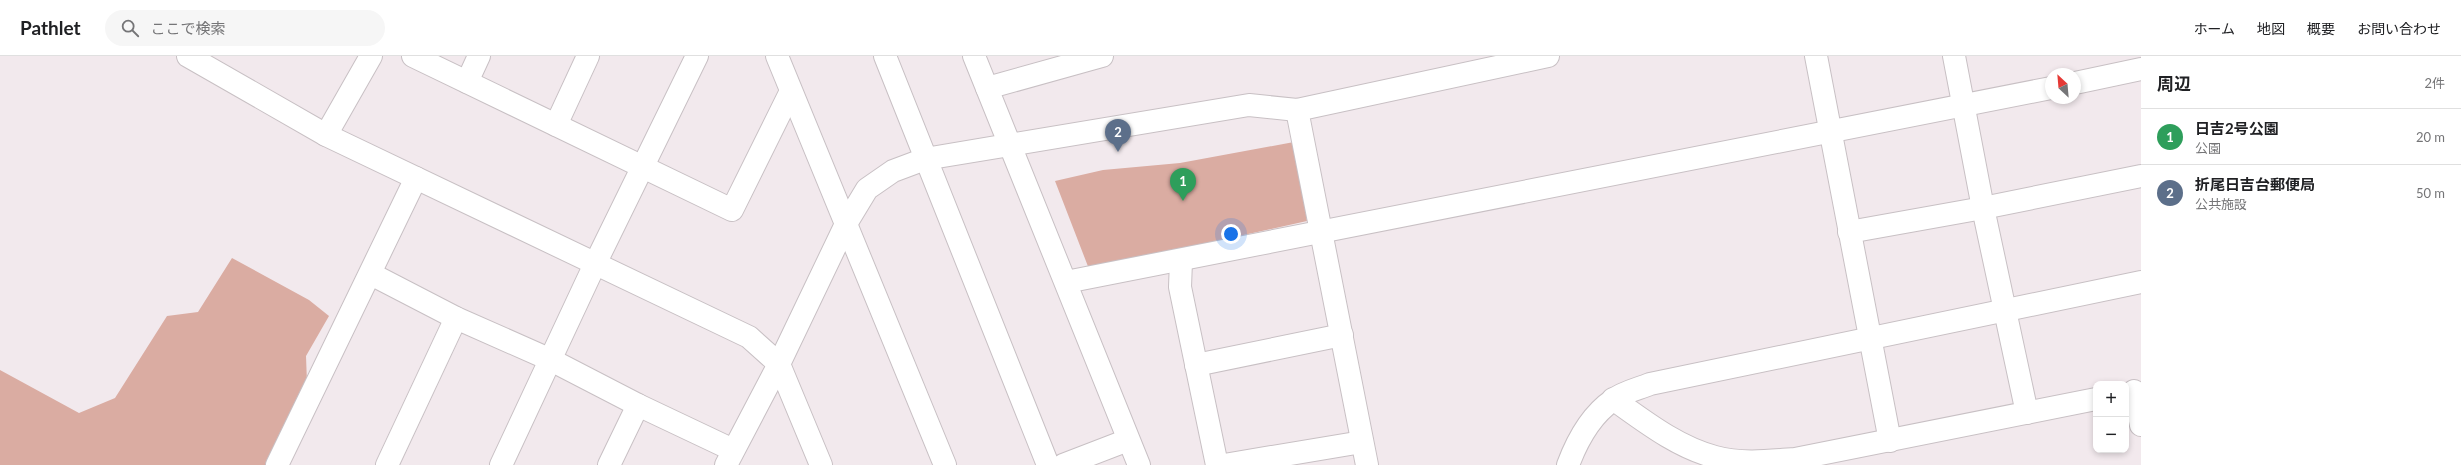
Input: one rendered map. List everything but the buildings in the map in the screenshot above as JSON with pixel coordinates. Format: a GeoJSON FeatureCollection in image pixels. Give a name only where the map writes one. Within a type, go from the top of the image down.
{"type":"FeatureCollection","features":[{"type":"Feature","properties":{"kind":"street"},"geometry":{"type":"LineString","coordinates":[[188,56],[326,135],[749,337],[779,364],[821,465]]}},
{"type":"Feature","properties":{"kind":"street"},"geometry":{"type":"LineString","coordinates":[[326,135],[371,56]]}},
{"type":"Feature","properties":{"kind":"street"},"geometry":{"type":"LineString","coordinates":[[414,56],[732,210],[790,93]]}},
{"type":"Feature","properties":{"kind":"street"},"geometry":{"type":"LineString","coordinates":[[467,82],[479,56]]}},
{"type":"Feature","properties":{"kind":"street"},"geometry":{"type":"LineString","coordinates":[[556,125],[588,56]]}},
{"type":"Feature","properties":{"kind":"street"},"geometry":{"type":"LineString","coordinates":[[501,465],[595,264],[697,56]]}},
{"type":"Feature","properties":{"kind":"street"},"geometry":{"type":"LineString","coordinates":[[777,56],[790,93],[847,222],[945,465]]}},
{"type":"Feature","properties":{"kind":"street"},"geometry":{"type":"LineString","coordinates":[[885,56],[1048,465]]}},
{"type":"Feature","properties":{"kind":"street"},"geometry":{"type":"LineString","coordinates":[[974,56],[1011,144],[1139,465]]}},
{"type":"Feature","properties":{"kind":"street"},"geometry":{"type":"LineString","coordinates":[[371,274],[456,318],[550,360],[638,405],[730,457],[779,364],[847,222],[867,189],[893,171],[925,159],[1250,105],[1297,110],[1548,56]]}},
{"type":"Feature","properties":{"kind":"street"},"geometry":{"type":"LineString","coordinates":[[1816,56],[1890,441]]}},
{"type":"Feature","properties":{"kind":"street"},"geometry":{"type":"LineString","coordinates":[[1954,56],[1983,208],[2006,309],[2027,413]]}},
{"type":"Feature","properties":{"kind":"street"},"geometry":{"type":"LineString","coordinates":[[987,88],[1088,58]]}},
{"type":"Feature","properties":{"kind":"street"},"geometry":{"type":"LineString","coordinates":[[2081,82],[2141,69]]}},
{"type":"Feature","properties":{"kind":"street"},"geometry":{"type":"LineString","coordinates":[[1066,282],[1181,261],[2045,89]]}},
{"type":"Feature","properties":{"kind":"street"},"geometry":{"type":"LineString","coordinates":[[1297,110],[1367,465]]}},
{"type":"Feature","properties":{"kind":"street"},"geometry":{"type":"LineString","coordinates":[[1849,232],[1983,208],[2141,176]]}},
{"type":"Feature","properties":{"kind":"street"},"geometry":{"type":"LineString","coordinates":[[277,465],[371,274],[416,178]]}},
{"type":"Feature","properties":{"kind":"street"},"geometry":{"type":"LineString","coordinates":[[1181,261],[1180,286],[1217,465]]}},
{"type":"Feature","properties":{"kind":"street"},"geometry":{"type":"LineString","coordinates":[[1568,465],[1588,425],[1613,399],[1650,384],[1870,340],[2006,309],[2141,282]]}},
{"type":"Feature","properties":{"kind":"street"},"geometry":{"type":"LineString","coordinates":[[387,465],[456,318]]}},
{"type":"Feature","properties":{"kind":"street"},"geometry":{"type":"LineString","coordinates":[[1196,365],[1342,334]]}},
{"type":"Feature","properties":{"kind":"street"},"geometry":{"type":"LineString","coordinates":[[2134,391],[2141,425]]}},
{"type":"Feature","properties":{"kind":"street"},"geometry":{"type":"LineString","coordinates":[[1613,399],[1655,428],[1715,457],[1752,462],[1795,460],[2093,400]]}},
{"type":"Feature","properties":{"kind":"street"},"geometry":{"type":"LineString","coordinates":[[609,465],[638,405]]}},
{"type":"Feature","properties":{"kind":"street"},"geometry":{"type":"LineString","coordinates":[[1063,465],[1128,440]]}},
{"type":"Feature","properties":{"kind":"street"},"geometry":{"type":"LineString","coordinates":[[1224,465],[1362,442]]}},
{"type":"Feature","properties":{"kind":"shaded area"},"geometry":{"type":"Polygon","coordinates":[[[1294,142],[1307,221],[1089,269],[1055,181],[1103,170],[1180,163],[1294,142]]]}},
{"type":"Feature","properties":{"kind":"shaded area"},"geometry":{"type":"Polygon","coordinates":[[[232,258],[309,300],[329,316],[306,356],[307,383],[265,465],[0,465],[0,370],[79,413],[115,398],[167,316],[198,312],[232,258]]]}},
{"type":"Feature","properties":{"kind":"place","name":"折尾日吉台郵便局"},"geometry":{"type":"Point","coordinates":[1118,152]}},
{"type":"Feature","properties":{"kind":"place","name":"日吉2号公園"},"geometry":{"type":"Point","coordinates":[1183,201]}}]}
